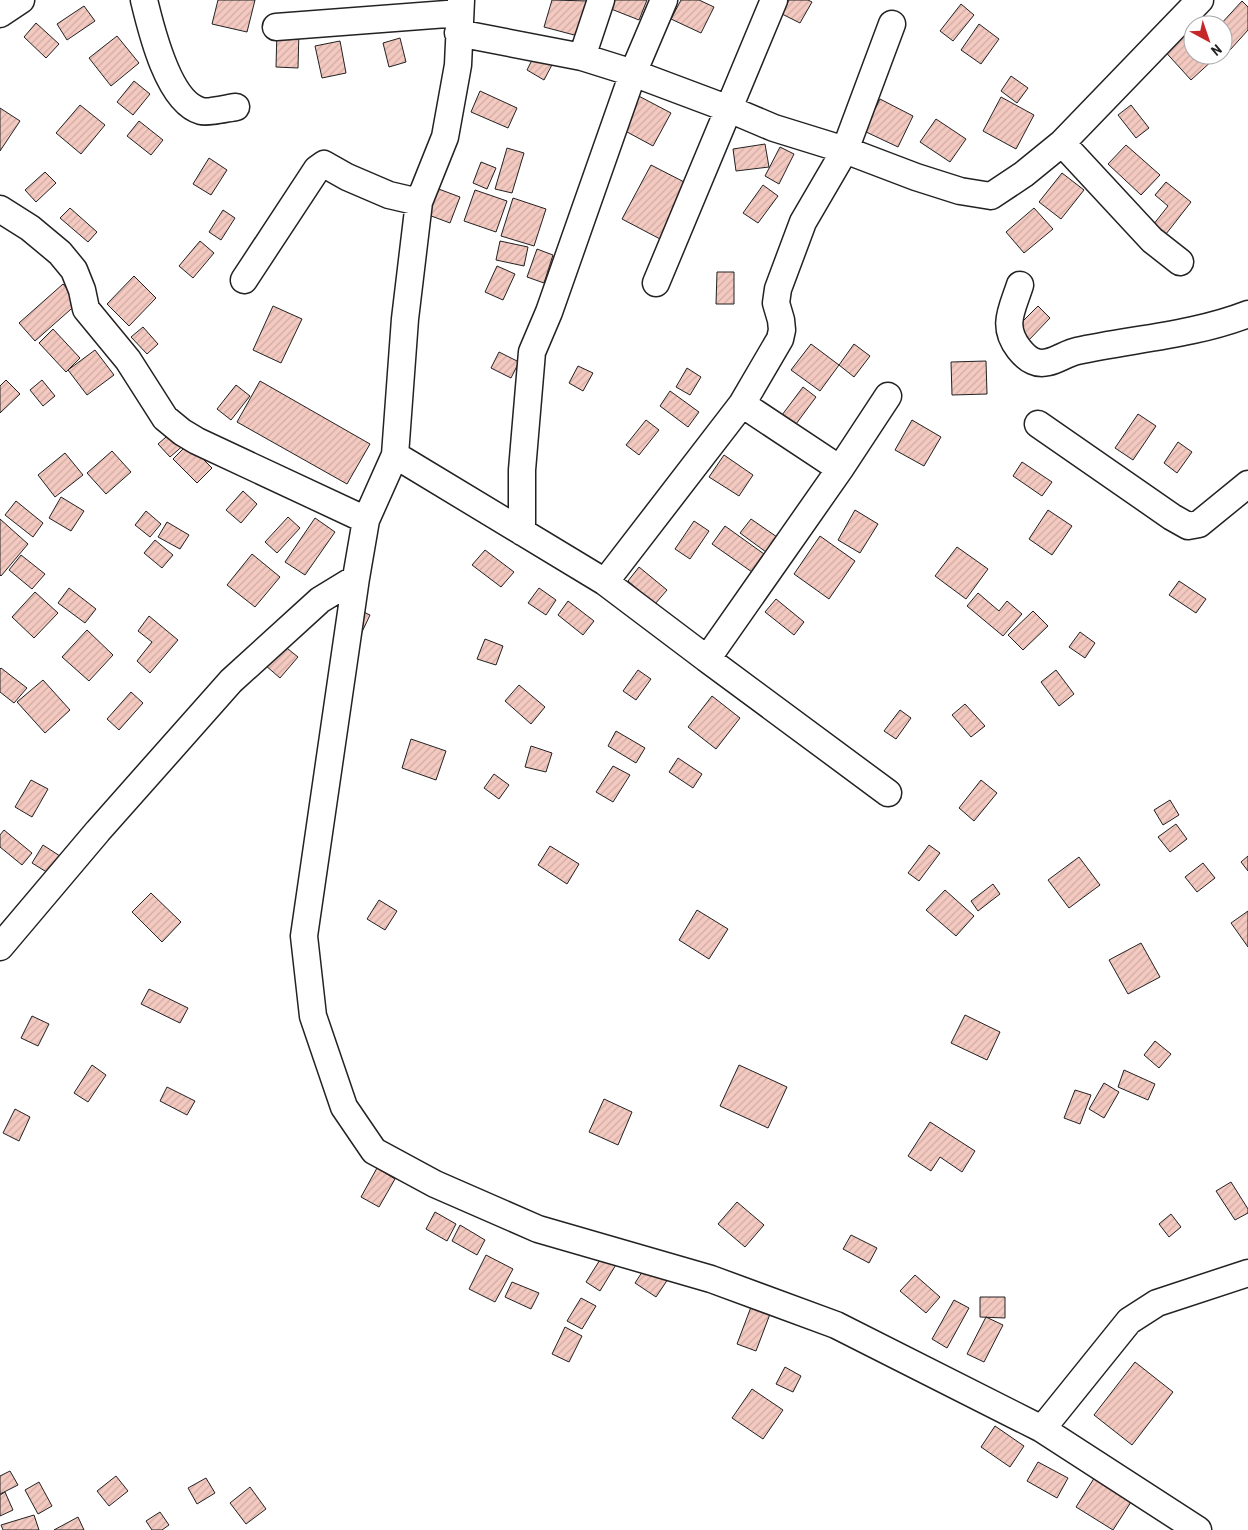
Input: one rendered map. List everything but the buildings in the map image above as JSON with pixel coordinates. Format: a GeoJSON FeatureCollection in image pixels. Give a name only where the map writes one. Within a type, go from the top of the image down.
{"type":"FeatureCollection","features":[{"type":"Feature","properties":{"kind":"street"},"geometry":{"type":"LineString","coordinates":[[0,14],[21,0]]}},
{"type":"Feature","properties":{"kind":"street"},"geometry":{"type":"LineString","coordinates":[[144,0],[160,60],[174,87],[186,103],[202,111],[236,107]]}},
{"type":"Feature","properties":{"kind":"street"},"geometry":{"type":"LineString","coordinates":[[582,57],[601,0]]}},
{"type":"Feature","properties":{"kind":"street"},"geometry":{"type":"LineString","coordinates":[[522,532],[522,470],[532,352],[549,312],[633,73],[664,0]]}},
{"type":"Feature","properties":{"kind":"street"},"geometry":{"type":"LineString","coordinates":[[656,283],[774,0]]}},
{"type":"Feature","properties":{"kind":"street"},"geometry":{"type":"LineString","coordinates":[[276,27],[460,16],[633,73],[774,128],[845,150],[960,191],[991,196],[1024,174],[1062,143],[1200,0]]}},
{"type":"Feature","properties":{"kind":"street"},"geometry":{"type":"LineString","coordinates":[[460,16],[458,64],[446,137],[419,202],[405,319],[395,455],[366,520],[304,936],[313,1016],[344,1107],[374,1151],[435,1184],[538,1228],[711,1279],[836,1325],[1042,1430],[1198,1530]]}},
{"type":"Feature","properties":{"kind":"street"},"geometry":{"type":"LineString","coordinates":[[604,582],[742,404],[780,340],[782,320],[776,303],[778,289],[803,222],[845,150],[892,24]]}},
{"type":"Feature","properties":{"kind":"street"},"geometry":{"type":"LineString","coordinates":[[1062,143],[1152,240],[1180,262]]}},
{"type":"Feature","properties":{"kind":"street"},"geometry":{"type":"LineString","coordinates":[[244,280],[317,169],[324,164],[389,195],[419,202]]}},
{"type":"Feature","properties":{"kind":"street"},"geometry":{"type":"LineString","coordinates":[[0,209],[30,228],[60,253],[74,270],[82,290],[86,309],[128,360],[165,418],[182,432],[197,440],[366,520]]}},
{"type":"Feature","properties":{"kind":"street"},"geometry":{"type":"LineString","coordinates":[[1020,285],[1008,320],[1011,339],[1023,354],[1035,362],[1050,362],[1074,351],[1228,322],[1248,314]]}},
{"type":"Feature","properties":{"kind":"street"},"geometry":{"type":"LineString","coordinates":[[707,659],[840,469],[888,396]]}},
{"type":"Feature","properties":{"kind":"street"},"geometry":{"type":"LineString","coordinates":[[742,404],[840,469]]}},
{"type":"Feature","properties":{"kind":"street"},"geometry":{"type":"LineString","coordinates":[[1038,424],[1172,517],[1188,526],[1199,524],[1248,484]]}},
{"type":"Feature","properties":{"kind":"street"},"geometry":{"type":"LineString","coordinates":[[395,455],[604,582],[888,793]]}},
{"type":"Feature","properties":{"kind":"street"},"geometry":{"type":"LineString","coordinates":[[0,947],[231,681],[320,600],[356,578]]}},
{"type":"Feature","properties":{"kind":"street"},"geometry":{"type":"LineString","coordinates":[[1042,1430],[1129,1321],[1157,1303],[1248,1273]]}}]}
